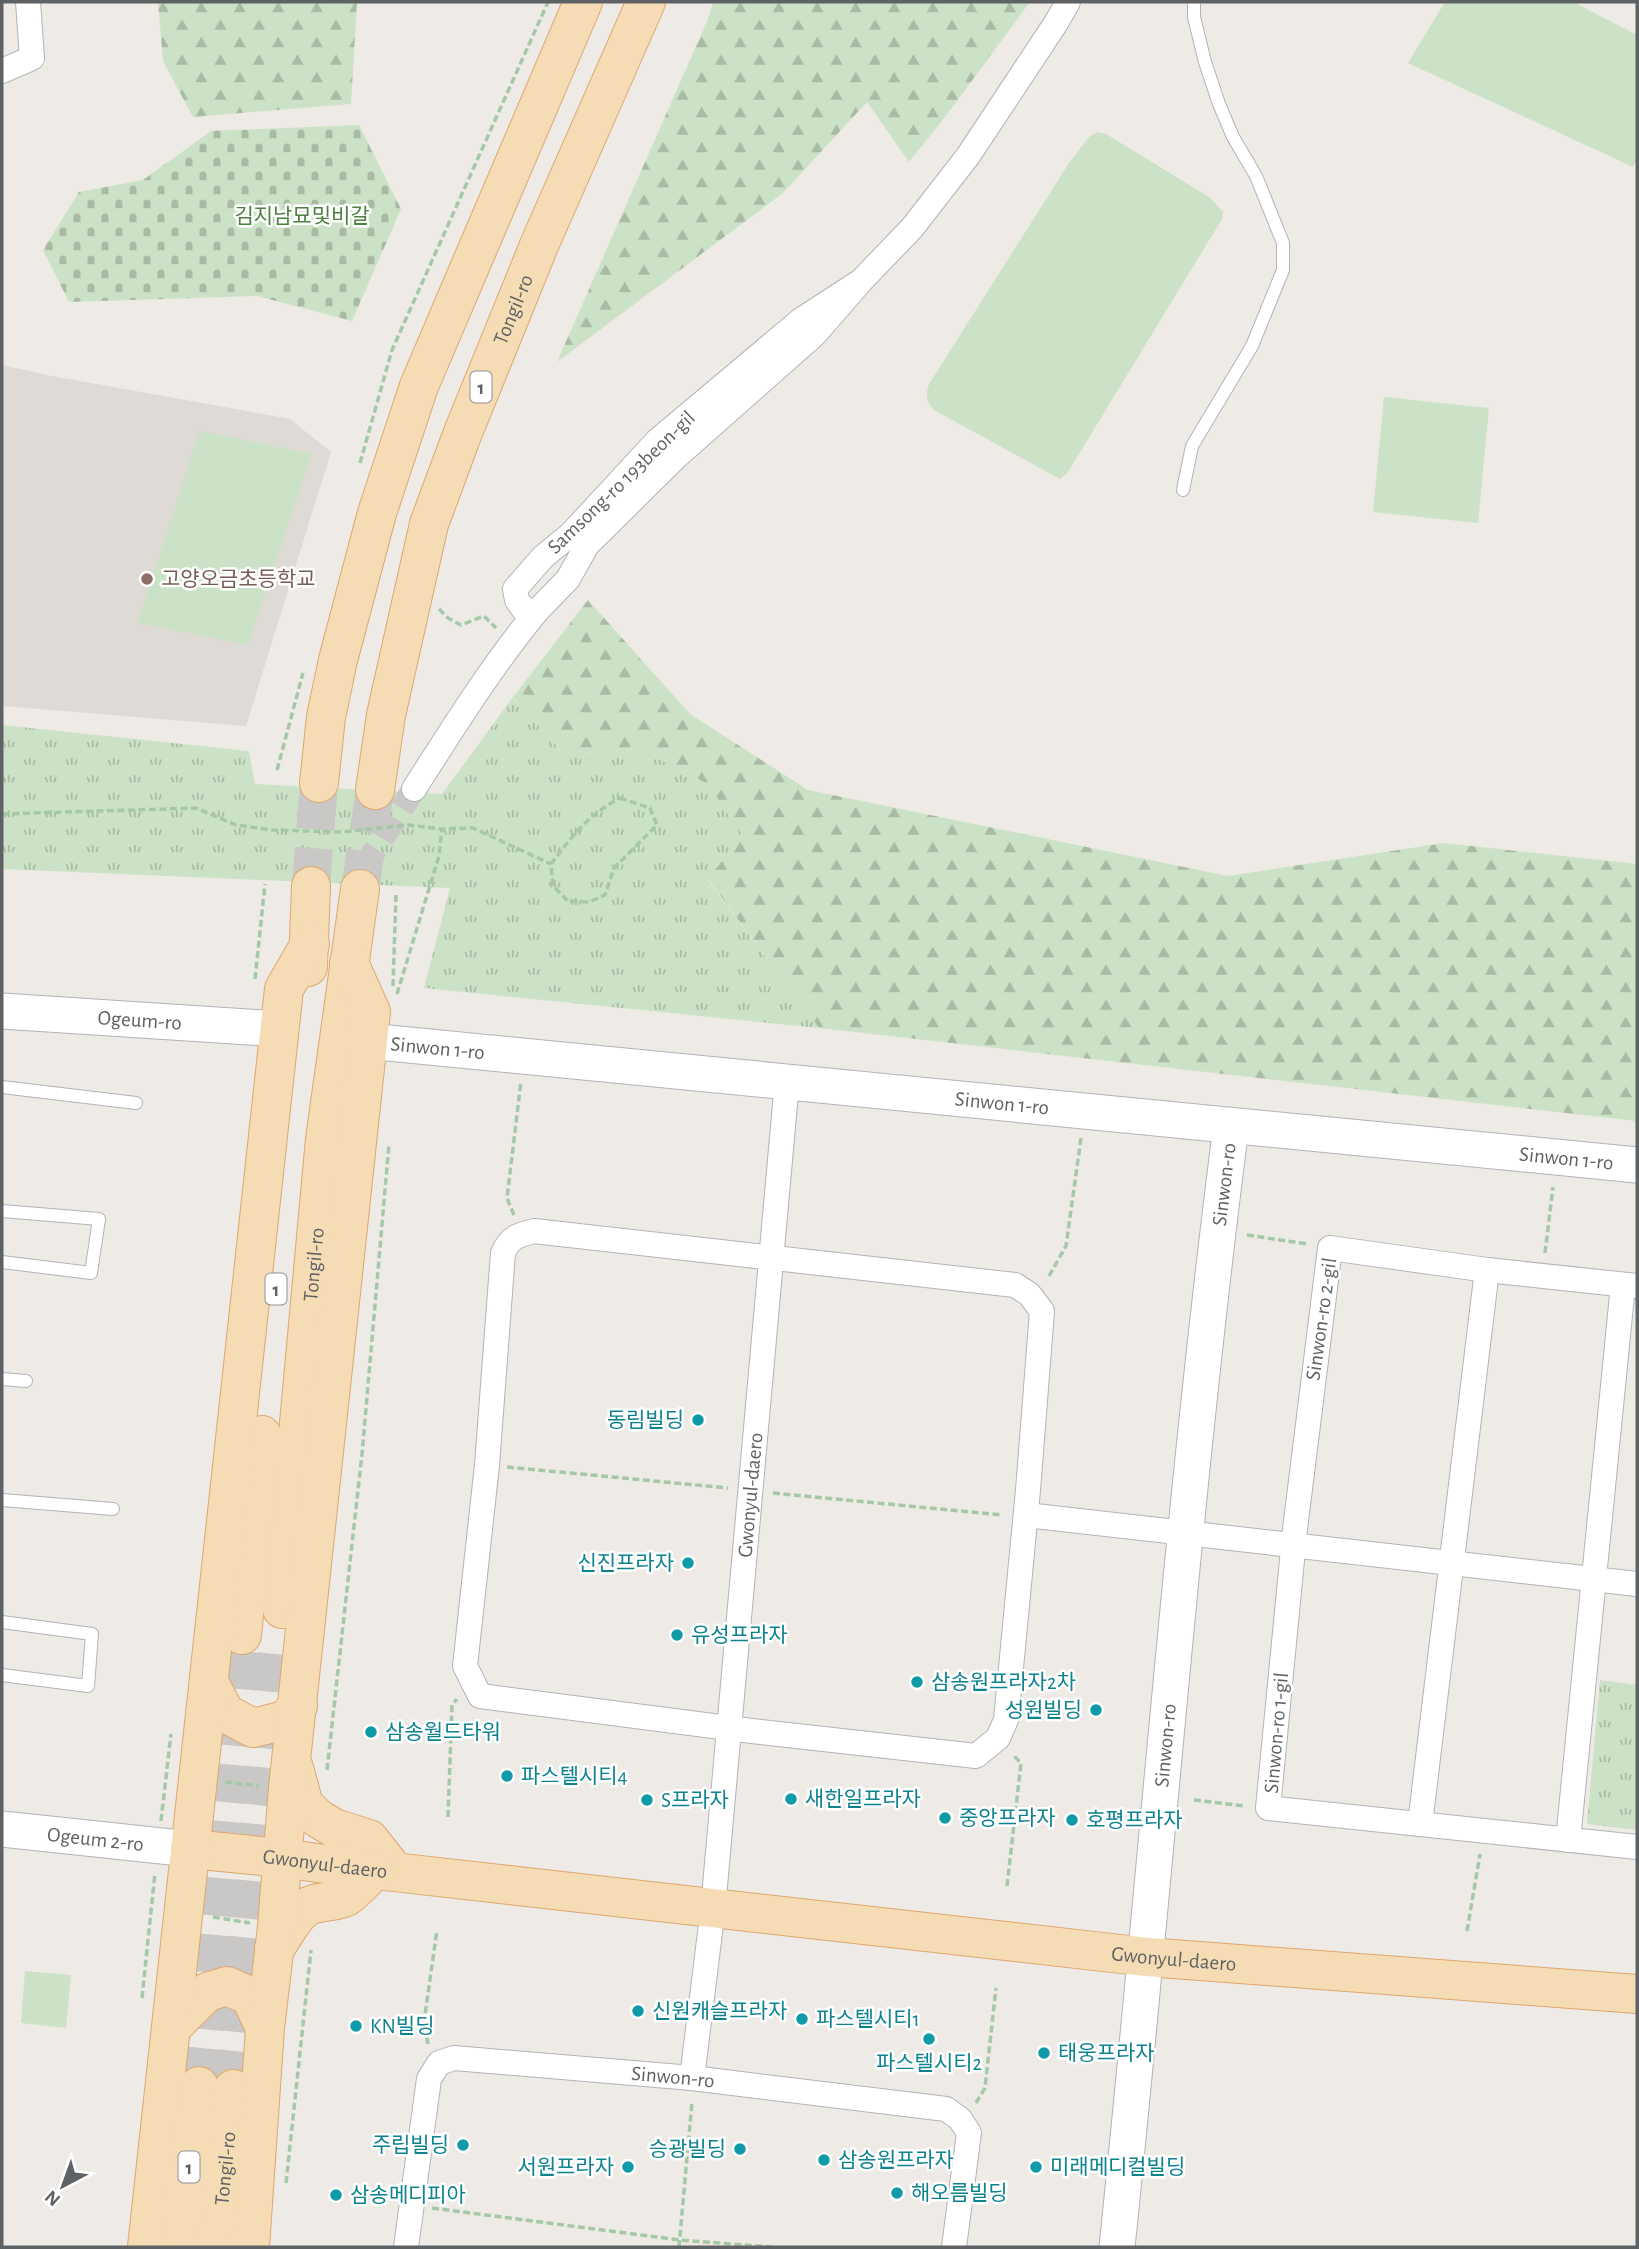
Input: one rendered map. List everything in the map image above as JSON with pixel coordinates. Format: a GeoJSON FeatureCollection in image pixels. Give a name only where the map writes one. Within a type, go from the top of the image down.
{"type":"FeatureCollection","features":[{"type":"Feature","properties":{"kind":"main road"},"geometry":{"type":"LineString","coordinates":[[319,783],[326,717],[338,660],[377,513],[419,386],[583,2]]}},
{"type":"Feature","properties":{"kind":"main road","name":"Tongil-ro"},"geometry":{"type":"LineString","coordinates":[[375,790],[386,715],[429,524],[540,243],[646,2]]}},
{"type":"Feature","properties":{"kind":"main road","name":"Tongil-ro"},"geometry":{"type":"LineString","coordinates":[[311,886],[310,944],[261,1637],[349,962],[378,891]]}},
{"type":"Feature","properties":{"kind":"main road"},"geometry":{"type":"LineString","coordinates":[[147,2247],[190,1849],[181,1785],[209,1682],[284,989],[310,944]]}},
{"type":"Feature","properties":{"kind":"main road"},"geometry":{"type":"LineString","coordinates":[[250,2247],[265,2028],[289,1775],[371,1012],[349,962]]}},
{"type":"Feature","properties":{"kind":"main road"},"geometry":{"type":"LineString","coordinates":[[209,1682],[225,1713],[253,1728],[285,1720],[298,1706]]}},
{"type":"Feature","properties":{"kind":"main road"},"geometry":{"type":"LineString","coordinates":[[275,1938],[282,1940],[296,1916],[304,1909],[318,1901],[345,1897],[385,1871],[369,1839],[327,1824],[304,1805],[298,1776],[289,1775]]}},
{"type":"Feature","properties":{"kind":"main road","name":"Gwonyul-daero"},"geometry":{"type":"LineString","coordinates":[[190,1849],[1147,1957],[1637,1994]]}},
{"type":"Feature","properties":{"kind":"main road"},"geometry":{"type":"LineString","coordinates":[[171,2028],[207,1992],[227,1986],[250,1996],[265,2028]]}},
{"type":"Feature","properties":{"kind":"main road","name":"Tongil-ro"},"geometry":{"type":"LineString","coordinates":[[180,2247],[216,2087],[217,2247]]}},
{"type":"Feature","properties":{"kind":"street"},"geometry":{"type":"LineString","coordinates":[[2,71],[32,58],[28,2]]}},
{"type":"Feature","properties":{"kind":"street","name":"Samsong-ro 193beon-gil"},"geometry":{"type":"LineString","coordinates":[[414,789],[462,713],[537,611],[524,610],[517,600],[515,589],[657,442],[801,320],[861,281],[912,228],[968,156],[1068,2]]}},
{"type":"Feature","properties":{"kind":"street","name":"Ogeum-ro"},"geometry":{"type":"LineString","coordinates":[[2,1012],[279,1030]]}},
{"type":"Feature","properties":{"kind":"street","name":"Sinwon 1-ro"},"geometry":{"type":"LineString","coordinates":[[368,1041],[1637,1165]]}},
{"type":"Feature","properties":{"kind":"street","name":"Gwonyul-daero"},"geometry":{"type":"LineString","coordinates":[[713,1908],[787,1082]]}},
{"type":"Feature","properties":{"kind":"street","name":"Sinwon-ro"},"geometry":{"type":"LineString","coordinates":[[1116,2247],[1147,1957],[1159,1795],[1185,1535],[1208,1312],[1231,1127]]}},
{"type":"Feature","properties":{"kind":"street"},"geometry":{"type":"LineString","coordinates":[[534,1231],[1015,1285],[1030,1294],[1042,1311],[1015,1515],[1006,1720],[998,1738],[976,1756],[480,1696],[465,1666],[487,1465],[503,1253],[508,1242],[517,1235],[534,1231]]}},
{"type":"Feature","properties":{"kind":"street","name":"Sinwon-ro 2-gil"},"geometry":{"type":"LineString","coordinates":[[1293,1547],[1330,1248],[1630,1286],[1593,1580]]}},
{"type":"Feature","properties":{"kind":"street"},"geometry":{"type":"LineString","coordinates":[[1420,1824],[1487,1270]]}},
{"type":"Feature","properties":{"kind":"street"},"geometry":{"type":"LineString","coordinates":[[1015,1515],[1637,1584]]}},
{"type":"Feature","properties":{"kind":"street","name":"Sinwon-ro 1-gil"},"geometry":{"type":"LineString","coordinates":[[1293,1547],[1268,1808],[1637,1847]]}},
{"type":"Feature","properties":{"kind":"street"},"geometry":{"type":"LineString","coordinates":[[1567,1840],[1593,1580]]}},
{"type":"Feature","properties":{"kind":"street","name":"Ogeum 2-ro"},"geometry":{"type":"LineString","coordinates":[[2,1829],[190,1849]]}},
{"type":"Feature","properties":{"kind":"street"},"geometry":{"type":"LineString","coordinates":[[692,2090],[713,1908]]}},
{"type":"Feature","properties":{"kind":"street","name":"Sinwon-ro"},"geometry":{"type":"LineString","coordinates":[[406,2247],[429,2079],[439,2063],[454,2058],[692,2090],[946,2109],[960,2119],[969,2133],[954,2247]]}},
{"type":"Feature","properties":{"kind":"lane"},"geometry":{"type":"LineString","coordinates":[[1183,490],[1192,446],[1252,346],[1283,270],[1283,243],[1256,176],[1233,137],[1219,104],[1205,62],[1194,17],[1194,2]]}},
{"type":"Feature","properties":{"kind":"lane"},"geometry":{"type":"LineString","coordinates":[[2,1087],[136,1103]]}},
{"type":"Feature","properties":{"kind":"lane"},"geometry":{"type":"LineString","coordinates":[[2,1211],[99,1219],[91,1273],[2,1262]]}},
{"type":"Feature","properties":{"kind":"lane"},"geometry":{"type":"LineString","coordinates":[[2,1379],[26,1381]]}},
{"type":"Feature","properties":{"kind":"lane"},"geometry":{"type":"LineString","coordinates":[[2,1500],[113,1509]]}},
{"type":"Feature","properties":{"kind":"lane"},"geometry":{"type":"LineString","coordinates":[[2,1622],[92,1634],[88,1686],[2,1675]]}},
{"type":"Feature","properties":{"kind":"path"},"geometry":{"type":"LineString","coordinates":[[436,606],[448,618],[461,625],[484,615],[499,631]]}},
{"type":"Feature","properties":{"kind":"path"},"geometry":{"type":"LineString","coordinates":[[620,798],[650,808],[657,825],[614,868],[605,895],[589,902],[568,901],[553,886],[551,864],[597,810],[620,798]]}},
{"type":"Feature","properties":{"kind":"path"},"geometry":{"type":"LineString","coordinates":[[2,814],[196,807],[236,825],[271,830],[343,832],[408,825],[442,829],[473,828],[551,864]]}},
{"type":"Feature","properties":{"kind":"path"},"geometry":{"type":"LineString","coordinates":[[378,891],[395,994],[439,856],[442,829]]}},
{"type":"Feature","properties":{"kind":"path"},"geometry":{"type":"LineString","coordinates":[[254,988],[265,884]]}},
{"type":"Feature","properties":{"kind":"path"},"geometry":{"type":"LineString","coordinates":[[515,1217],[507,1198],[521,1081]]}},
{"type":"Feature","properties":{"kind":"path"},"geometry":{"type":"LineString","coordinates":[[1049,1276],[1066,1247],[1081,1138]]}},
{"type":"Feature","properties":{"kind":"path"},"geometry":{"type":"LineString","coordinates":[[326,1776],[362,1454],[389,1141]]}},
{"type":"Feature","properties":{"kind":"path"},"geometry":{"type":"LineString","coordinates":[[1542,1276],[1552,1186]]}},
{"type":"Feature","properties":{"kind":"path"},"geometry":{"type":"LineString","coordinates":[[1247,1235],[1330,1248]]}},
{"type":"Feature","properties":{"kind":"path"},"geometry":{"type":"LineString","coordinates":[[504,1466],[728,1488]]}},
{"type":"Feature","properties":{"kind":"path"},"geometry":{"type":"LineString","coordinates":[[773,1493],[1015,1515]]}},
{"type":"Feature","properties":{"kind":"path"},"geometry":{"type":"LineString","coordinates":[[448,1817],[452,1705],[460,1695]]}},
{"type":"Feature","properties":{"kind":"path"},"geometry":{"type":"LineString","coordinates":[[1007,1886],[1021,1763],[1009,1751]]}},
{"type":"Feature","properties":{"kind":"path"},"geometry":{"type":"LineString","coordinates":[[181,1785],[289,1775]]}},
{"type":"Feature","properties":{"kind":"path"},"geometry":{"type":"LineString","coordinates":[[1194,1800],[1268,1808]]}},
{"type":"Feature","properties":{"kind":"path"},"geometry":{"type":"LineString","coordinates":[[1467,1931],[1484,1831]]}},
{"type":"Feature","properties":{"kind":"path"},"geometry":{"type":"LineString","coordinates":[[154,1885],[183,1912],[275,1938]]}},
{"type":"Feature","properties":{"kind":"path"},"geometry":{"type":"LineString","coordinates":[[429,2050],[424,2022],[437,1930]]}},
{"type":"Feature","properties":{"kind":"path"},"geometry":{"type":"LineString","coordinates":[[285,2192],[312,1944]]}},
{"type":"Feature","properties":{"kind":"path"},"geometry":{"type":"LineString","coordinates":[[976,2103],[985,2088],[996,1988]]}},
{"type":"Feature","properties":{"kind":"path"},"geometry":{"type":"LineString","coordinates":[[679,2247],[692,2090]]}},
{"type":"Feature","properties":{"kind":"path"},"geometry":{"type":"LineString","coordinates":[[427,2207],[680,2240],[771,2247]]}},
{"type":"Feature","properties":{"kind":"shaded area","name":"고양오금초등학교"},"geometry":{"type":"Polygon","coordinates":[[[2,365],[290,419],[331,452],[246,726],[2,706],[2,365]]]}},
{"type":"Feature","properties":{"kind":"green space"},"geometry":{"type":"Polygon","coordinates":[[[158,2],[357,2],[351,104],[193,117],[163,61],[158,2]]]}},
{"type":"Feature","properties":{"kind":"green space"},"geometry":{"type":"Polygon","coordinates":[[[713,2],[1030,2],[909,162],[867,102],[783,193],[557,362],[708,19],[713,2]]]}},
{"type":"Feature","properties":{"kind":"green space"},"geometry":{"type":"Polygon","coordinates":[[[1445,2],[1573,2],[1637,35],[1637,159],[1633,167],[1408,63],[1445,2]]]}},
{"type":"Feature","properties":{"kind":"green space","name":"김지남묘및비갈"},"geometry":{"type":"Polygon","coordinates":[[[359,125],[401,209],[352,321],[257,296],[69,302],[43,250],[79,192],[143,180],[211,131],[359,125]]]}},
{"type":"Feature","properties":{"kind":"green space"},"geometry":{"type":"Polygon","coordinates":[[[1098,132],[1106,134],[1209,197],[1223,212],[1222,219],[1068,472],[1060,479],[934,410],[928,401],[927,392],[929,384],[1069,163],[1089,137],[1098,132]]]}},
{"type":"Feature","properties":{"kind":"green space"},"geometry":{"type":"Polygon","coordinates":[[[1384,397],[1489,408],[1478,523],[1373,512],[1384,397]]]}},
{"type":"Feature","properties":{"kind":"green space"},"geometry":{"type":"Polygon","coordinates":[[[200,431],[312,454],[248,645],[137,623],[200,431]]]}},
{"type":"Feature","properties":{"kind":"green space"},"geometry":{"type":"Polygon","coordinates":[[[588,600],[690,714],[808,790],[1228,876],[1444,843],[1637,864],[1637,1121],[819,1028],[707,878],[639,749],[564,754],[513,697],[588,600]]]}},
{"type":"Feature","properties":{"kind":"green space"},"geometry":{"type":"Polygon","coordinates":[[[513,697],[564,754],[639,749],[708,784],[743,837],[707,879],[819,1028],[424,988],[450,888],[2,869],[2,725],[249,751],[255,784],[442,794],[513,697]]]}},
{"type":"Feature","properties":{"kind":"green space"},"geometry":{"type":"Polygon","coordinates":[[[1600,1680],[1637,1685],[1637,1830],[1587,1824],[1600,1680]]]}},
{"type":"Feature","properties":{"kind":"green space"},"geometry":{"type":"Polygon","coordinates":[[[25,1971],[71,1975],[66,2028],[21,2023],[25,1971]]]}},
{"type":"Feature","properties":{"kind":"tunnel"},"geometry":{"type":"LineString","coordinates":[[311,886],[319,783]]}},
{"type":"Feature","properties":{"kind":"tunnel"},"geometry":{"type":"LineString","coordinates":[[363,869],[414,789]]}},
{"type":"Feature","properties":{"kind":"tunnel"},"geometry":{"type":"LineString","coordinates":[[360,889],[375,790]]}},
{"type":"Feature","properties":{"kind":"tunnel"},"geometry":{"type":"LineString","coordinates":[[199,2086],[242,1635]]}},
{"type":"Feature","properties":{"kind":"tunnel"},"geometry":{"type":"LineString","coordinates":[[233,2089],[279,1639]]}},
{"type":"Feature","properties":{"kind":"place","name":"고양오금초등학교"},"geometry":{"type":"Point","coordinates":[147,579]}},
{"type":"Feature","properties":{"kind":"place","name":"동림빌딩"},"geometry":{"type":"Point","coordinates":[698,1420]}},
{"type":"Feature","properties":{"kind":"place","name":"신진프라자"},"geometry":{"type":"Point","coordinates":[688,1563]}},
{"type":"Feature","properties":{"kind":"place","name":"유성프라자"},"geometry":{"type":"Point","coordinates":[677,1635]}},
{"type":"Feature","properties":{"kind":"place","name":"삼송원프라자2차"},"geometry":{"type":"Point","coordinates":[917,1682]}},
{"type":"Feature","properties":{"kind":"place","name":"성원빌딩"},"geometry":{"type":"Point","coordinates":[1096,1710]}},
{"type":"Feature","properties":{"kind":"place","name":"삼송월드타워"},"geometry":{"type":"Point","coordinates":[371,1732]}},
{"type":"Feature","properties":{"kind":"place","name":"파스텔시티4"},"geometry":{"type":"Point","coordinates":[507,1776]}},
{"type":"Feature","properties":{"kind":"place","name":"새한일프라자"},"geometry":{"type":"Point","coordinates":[791,1799]}},
{"type":"Feature","properties":{"kind":"place","name":"S프라자"},"geometry":{"type":"Point","coordinates":[647,1800]}},
{"type":"Feature","properties":{"kind":"place","name":"중앙프라자"},"geometry":{"type":"Point","coordinates":[945,1818]}},
{"type":"Feature","properties":{"kind":"place","name":"호평프라자"},"geometry":{"type":"Point","coordinates":[1072,1820]}},
{"type":"Feature","properties":{"kind":"place","name":"신원캐슬프라자"},"geometry":{"type":"Point","coordinates":[638,2011]}},
{"type":"Feature","properties":{"kind":"place","name":"파스텔시티1"},"geometry":{"type":"Point","coordinates":[802,2019]}},
{"type":"Feature","properties":{"kind":"place","name":"KN빌딩"},"geometry":{"type":"Point","coordinates":[356,2026]}},
{"type":"Feature","properties":{"kind":"place","name":"파스텔시티2"},"geometry":{"type":"Point","coordinates":[929,2039]}},
{"type":"Feature","properties":{"kind":"place","name":"태웅프라자"},"geometry":{"type":"Point","coordinates":[1044,2053]}},
{"type":"Feature","properties":{"kind":"place","name":"주립빌딩"},"geometry":{"type":"Point","coordinates":[463,2145]}},
{"type":"Feature","properties":{"kind":"place","name":"승광빌딩"},"geometry":{"type":"Point","coordinates":[740,2149]}},
{"type":"Feature","properties":{"kind":"place","name":"삼송원프라자"},"geometry":{"type":"Point","coordinates":[824,2160]}},
{"type":"Feature","properties":{"kind":"place","name":"서원프라자"},"geometry":{"type":"Point","coordinates":[628,2167]}},
{"type":"Feature","properties":{"kind":"place","name":"미래메디컬빌딩"},"geometry":{"type":"Point","coordinates":[1036,2167]}},
{"type":"Feature","properties":{"kind":"place","name":"해오름빌딩"},"geometry":{"type":"Point","coordinates":[897,2193]}},
{"type":"Feature","properties":{"kind":"place","name":"삼송메디피아"},"geometry":{"type":"Point","coordinates":[336,2195]}}]}
